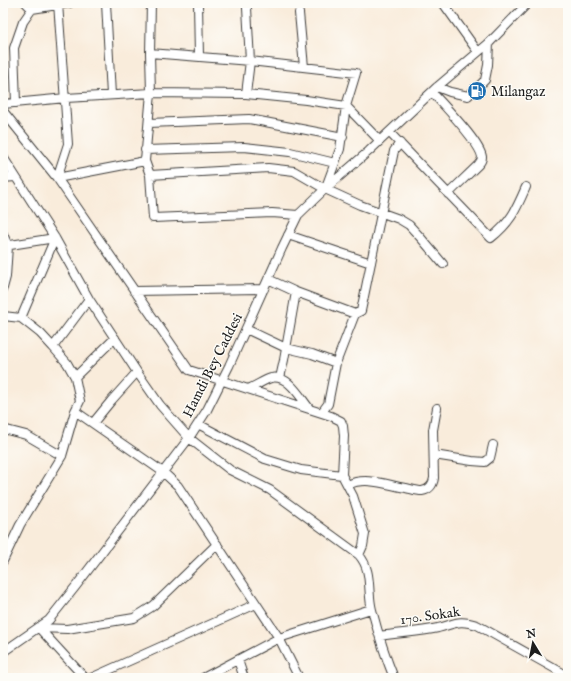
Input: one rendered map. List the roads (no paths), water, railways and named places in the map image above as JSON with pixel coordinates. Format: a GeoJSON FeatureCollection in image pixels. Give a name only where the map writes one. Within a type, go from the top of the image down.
{"type":"FeatureCollection","features":[{"type":"Feature","properties":{"kind":"street"},"geometry":{"type":"LineString","coordinates":[[26,3],[32,10]]}},
{"type":"Feature","properties":{"kind":"street"},"geometry":{"type":"LineString","coordinates":[[16,103],[14,48],[23,22],[32,10],[70,3]]}},
{"type":"Feature","properties":{"kind":"street"},"geometry":{"type":"LineString","coordinates":[[106,3],[110,95]]}},
{"type":"Feature","properties":{"kind":"street"},"geometry":{"type":"LineString","coordinates":[[151,3],[151,93],[145,161],[150,176],[153,218],[272,213],[298,215]]}},
{"type":"Feature","properties":{"kind":"street"},"geometry":{"type":"LineString","coordinates":[[198,3],[199,57]]}},
{"type":"Feature","properties":{"kind":"street"},"geometry":{"type":"LineString","coordinates":[[443,3],[478,52]]}},
{"type":"Feature","properties":{"kind":"street","name":"Hamdi Bey Caddesi"},"geometry":{"type":"LineString","coordinates":[[4,650],[49,620],[189,438],[207,410],[222,380],[298,215],[324,189],[489,43],[528,3]]}},
{"type":"Feature","properties":{"kind":"street"},"geometry":{"type":"LineString","coordinates":[[57,178],[68,144],[66,98],[58,4]]}},
{"type":"Feature","properties":{"kind":"street"},"geometry":{"type":"LineString","coordinates":[[246,94],[250,61],[247,8]]}},
{"type":"Feature","properties":{"kind":"street"},"geometry":{"type":"LineString","coordinates":[[298,13],[304,67]]}},
{"type":"Feature","properties":{"kind":"street"},"geometry":{"type":"LineString","coordinates":[[480,85],[485,80],[488,65],[489,43]]}},
{"type":"Feature","properties":{"kind":"street"},"geometry":{"type":"LineString","coordinates":[[150,53],[250,61],[356,72],[346,106],[343,137],[340,149],[324,189]]}},
{"type":"Feature","properties":{"kind":"street"},"geometry":{"type":"LineString","coordinates":[[435,90],[468,96],[470,93]]}},
{"type":"Feature","properties":{"kind":"street"},"geometry":{"type":"LineString","coordinates":[[435,90],[479,149],[482,156],[482,160],[478,165],[448,194]]}},
{"type":"Feature","properties":{"kind":"street"},"geometry":{"type":"LineString","coordinates":[[3,104],[66,98],[151,93],[246,94],[346,106],[380,141]]}},
{"type":"Feature","properties":{"kind":"street"},"geometry":{"type":"LineString","coordinates":[[3,111],[57,178],[189,370],[322,412],[341,421],[344,436],[342,475],[356,503],[365,534],[363,546],[359,555]]}},
{"type":"Feature","properties":{"kind":"street"},"geometry":{"type":"LineString","coordinates":[[149,123],[249,119],[343,137]]}},
{"type":"Feature","properties":{"kind":"street"},"geometry":{"type":"LineString","coordinates":[[390,132],[491,238],[503,228],[514,214],[526,187]]}},
{"type":"Feature","properties":{"kind":"street"},"geometry":{"type":"LineString","coordinates":[[322,412],[328,404],[336,363],[355,314],[361,311],[394,151],[400,142]]}},
{"type":"Feature","properties":{"kind":"street"},"geometry":{"type":"LineString","coordinates":[[145,150],[244,147],[290,152],[335,163]]}},
{"type":"Feature","properties":{"kind":"street"},"geometry":{"type":"LineString","coordinates":[[3,157],[55,238],[88,299],[160,405],[189,438],[230,470],[270,490],[359,555],[364,561],[367,567],[371,609],[394,678]]}},
{"type":"Feature","properties":{"kind":"street"},"geometry":{"type":"LineString","coordinates":[[57,178],[145,161]]}},
{"type":"Feature","properties":{"kind":"street"},"geometry":{"type":"LineString","coordinates":[[150,176],[268,168],[294,171],[324,189],[360,205],[398,219],[409,225],[444,264]]}},
{"type":"Feature","properties":{"kind":"street"},"geometry":{"type":"LineString","coordinates":[[3,178],[15,177]]}},
{"type":"Feature","properties":{"kind":"street"},"geometry":{"type":"LineString","coordinates":[[3,234],[6,246],[6,277],[3,288]]}},
{"type":"Feature","properties":{"kind":"street"},"geometry":{"type":"LineString","coordinates":[[288,235],[371,264]]}},
{"type":"Feature","properties":{"kind":"street"},"geometry":{"type":"LineString","coordinates":[[6,246],[55,238]]}},
{"type":"Feature","properties":{"kind":"street"},"geometry":{"type":"LineString","coordinates":[[21,318],[55,238]]}},
{"type":"Feature","properties":{"kind":"street"},"geometry":{"type":"LineString","coordinates":[[268,279],[296,292],[355,314]]}},
{"type":"Feature","properties":{"kind":"street"},"geometry":{"type":"LineString","coordinates":[[134,292],[264,289]]}},
{"type":"Feature","properties":{"kind":"street"},"geometry":{"type":"LineString","coordinates":[[280,378],[296,292]]}},
{"type":"Feature","properties":{"kind":"street"},"geometry":{"type":"LineString","coordinates":[[53,347],[88,299]]}},
{"type":"Feature","properties":{"kind":"street"},"geometry":{"type":"LineString","coordinates":[[3,316],[21,318],[40,333],[53,347],[67,363],[75,377],[80,401],[75,411],[62,456],[20,525],[3,561]]}},
{"type":"Feature","properties":{"kind":"street"},"geometry":{"type":"LineString","coordinates":[[246,329],[286,348],[312,354],[336,363]]}},
{"type":"Feature","properties":{"kind":"street"},"geometry":{"type":"LineString","coordinates":[[75,377],[115,338]]}},
{"type":"Feature","properties":{"kind":"street"},"geometry":{"type":"LineString","coordinates":[[93,424],[137,372]]}},
{"type":"Feature","properties":{"kind":"street"},"geometry":{"type":"LineString","coordinates":[[248,389],[271,378],[280,378],[293,387],[309,408]]}},
{"type":"Feature","properties":{"kind":"street"},"geometry":{"type":"LineString","coordinates":[[348,485],[353,482],[369,481],[420,491],[426,490],[431,486],[433,481],[434,455],[433,430],[437,408]]}},
{"type":"Feature","properties":{"kind":"street"},"geometry":{"type":"LineString","coordinates":[[75,411],[163,472],[178,486],[279,638],[299,678]]}},
{"type":"Feature","properties":{"kind":"street"},"geometry":{"type":"LineString","coordinates":[[198,424],[265,459],[301,470],[342,475]]}},
{"type":"Feature","properties":{"kind":"street"},"geometry":{"type":"LineString","coordinates":[[3,429],[26,435],[62,456]]}},
{"type":"Feature","properties":{"kind":"street"},"geometry":{"type":"LineString","coordinates":[[434,455],[485,462],[490,458],[493,445]]}},
{"type":"Feature","properties":{"kind":"street"},"geometry":{"type":"LineString","coordinates":[[3,503],[3,508]]}},
{"type":"Feature","properties":{"kind":"street"},"geometry":{"type":"LineString","coordinates":[[39,628],[67,629],[134,618],[153,606],[217,544]]}},
{"type":"Feature","properties":{"kind":"street"},"geometry":{"type":"LineString","coordinates":[[91,678],[256,604]]}},
{"type":"Feature","properties":{"kind":"street"},"geometry":{"type":"LineString","coordinates":[[207,677],[279,638],[371,609]]}},
{"type":"Feature","properties":{"kind":"street","name":"170. Sokak"},"geometry":{"type":"LineString","coordinates":[[380,636],[438,628],[453,623],[466,622],[477,625],[568,676]]}},
{"type":"Feature","properties":{"kind":"street"},"geometry":{"type":"LineString","coordinates":[[39,628],[84,678]]}},
{"type":"Feature","properties":{"kind":"street"},"geometry":{"type":"LineString","coordinates":[[238,660],[244,678]]}},
{"type":"Feature","properties":{"kind":"place","name":"Milangaz"},"geometry":{"type":"Point","coordinates":[477,91]}}]}
